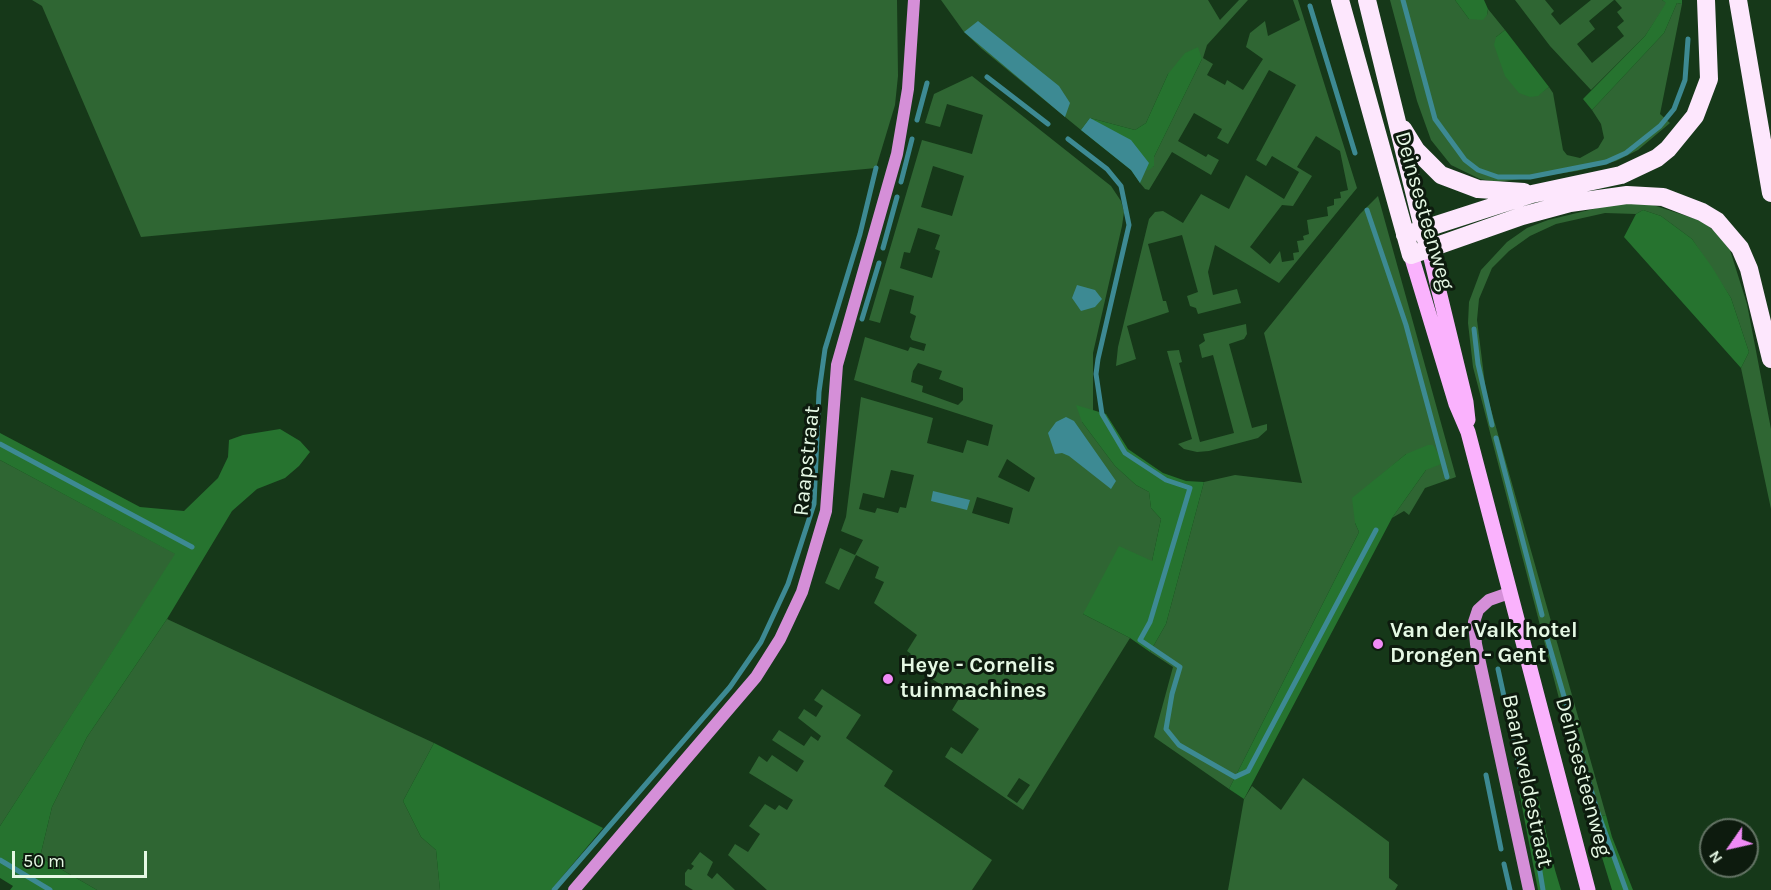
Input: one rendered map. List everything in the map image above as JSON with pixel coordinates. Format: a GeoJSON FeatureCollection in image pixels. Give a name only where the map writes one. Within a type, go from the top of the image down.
{"type":"FeatureCollection","features":[{"type":"Feature","properties":{"kind":"highway","name":"Deinsesteenweg"},"geometry":{"type":"LineString","coordinates":[[1340,0],[1411,255]]}},
{"type":"Feature","properties":{"kind":"highway","name":"Deinsesteenweg"},"geometry":{"type":"LineString","coordinates":[[1367,0],[1429,250]]}},
{"type":"Feature","properties":{"kind":"highway"},"geometry":{"type":"LineString","coordinates":[[1405,235],[1532,194],[1621,175],[1657,158],[1677,139],[1695,116],[1709,79],[1706,0]]}},
{"type":"Feature","properties":{"kind":"highway"},"geometry":{"type":"LineString","coordinates":[[1738,0],[1771,193]]}},
{"type":"Feature","properties":{"kind":"highway"},"geometry":{"type":"LineString","coordinates":[[1395,109],[1412,144],[1441,175],[1478,189],[1516,190],[1532,194]]}},
{"type":"Feature","properties":{"kind":"highway"},"geometry":{"type":"LineString","coordinates":[[1411,255],[1522,216],[1570,203],[1627,195],[1663,197],[1710,217],[1727,231],[1740,248],[1749,270],[1771,360]]}},
{"type":"Feature","properties":{"kind":"main road","name":"Deinsesteenweg"},"geometry":{"type":"LineString","coordinates":[[1429,250],[1466,402],[1468,432]]}},
{"type":"Feature","properties":{"kind":"main road","name":"Deinsesteenweg"},"geometry":{"type":"LineString","coordinates":[[1411,255],[1456,404],[1468,432],[1588,890]]}},
{"type":"Feature","properties":{"kind":"street","name":"Raapstraat"},"geometry":{"type":"LineString","coordinates":[[573,890],[756,677],[780,639],[802,592],[826,511],[837,365],[897,154],[908,89],[914,0]]}},
{"type":"Feature","properties":{"kind":"street","name":"Baarleveldestraat"},"geometry":{"type":"LineString","coordinates":[[1509,592],[1489,600],[1478,610],[1474,622],[1476,644],[1529,890]]}},
{"type":"Feature","properties":{"kind":"green space"},"geometry":{"type":"Polygon","coordinates":[[[32,0],[897,0],[898,76],[895,105],[876,168],[141,237],[42,6],[32,0]]]}},
{"type":"Feature","properties":{"kind":"green space"},"geometry":{"type":"Polygon","coordinates":[[[941,0],[1208,0],[1220,20],[1239,0],[1248,0],[1207,45],[1203,58],[1213,64],[1207,75],[1225,85],[1227,80],[1243,90],[1263,59],[1246,47],[1250,33],[1265,21],[1268,36],[1300,20],[1293,0],[1298,0],[1357,188],[1279,283],[1215,245],[1208,272],[1213,295],[1237,289],[1241,303],[1198,314],[1196,308],[1190,306],[1187,296],[1198,292],[1182,235],[1148,244],[1163,301],[1166,301],[1169,312],[1127,326],[1136,359],[1116,366],[1118,347],[1149,219],[1155,212],[1163,211],[1183,223],[1201,194],[1229,209],[1246,175],[1284,199],[1299,172],[1272,156],[1266,166],[1256,160],[1296,85],[1269,70],[1228,144],[1217,138],[1222,129],[1194,113],[1178,141],[1206,157],[1208,154],[1219,160],[1211,175],[1172,152],[1149,190],[1140,183],[1142,169],[1154,166],[1154,157],[1202,59],[1168,74],[1146,123],[1135,130],[1090,118],[1081,130],[964,32],[941,0]],[[1316,136],[1297,167],[1312,176],[1293,206],[1282,205],[1250,247],[1270,264],[1280,251],[1282,262],[1294,260],[1293,253],[1299,252],[1297,241],[1304,240],[1303,236],[1309,234],[1307,220],[1328,216],[1327,207],[1334,205],[1334,199],[1341,198],[1340,192],[1348,190],[1340,151],[1316,136]]]}},
{"type":"Feature","properties":{"kind":"green space"},"geometry":{"type":"Polygon","coordinates":[[[1390,0],[1455,0],[1469,19],[1487,15],[1488,9],[1505,30],[1496,37],[1538,95],[1549,87],[1553,93],[1563,150],[1567,155],[1580,158],[1598,148],[1604,138],[1601,124],[1592,110],[1664,33],[1677,3],[1682,4],[1660,114],[1670,123],[1638,150],[1616,161],[1577,171],[1529,178],[1497,182],[1480,179],[1451,165],[1431,140],[1417,101],[1390,0]]]}},
{"type":"Feature","properties":{"kind":"green space"},"geometry":{"type":"Polygon","coordinates":[[[1455,0],[1484,0],[1488,9],[1487,15],[1483,20],[1469,19],[1455,0]]]}},
{"type":"Feature","properties":{"kind":"green space"},"geometry":{"type":"Polygon","coordinates":[[[1515,0],[1545,0],[1554,11],[1551,14],[1560,25],[1591,0],[1614,0],[1589,21],[1595,29],[1577,44],[1592,63],[1624,36],[1617,27],[1624,21],[1617,12],[1622,8],[1615,0],[1662,0],[1667,3],[1645,36],[1591,90],[1550,46],[1515,0]]]}},
{"type":"Feature","properties":{"kind":"green space"},"geometry":{"type":"Polygon","coordinates":[[[1662,0],[1682,0],[1682,4],[1677,3],[1664,33],[1592,110],[1583,99],[1645,36],[1666,3],[1662,0]]]}},
{"type":"Feature","properties":{"kind":"green space"},"geometry":{"type":"Polygon","coordinates":[[[1505,30],[1549,87],[1538,96],[1530,97],[1519,93],[1505,76],[1494,45],[1496,37],[1505,30]]]}},
{"type":"Feature","properties":{"kind":"green space"},"geometry":{"type":"Polygon","coordinates":[[[1198,47],[1202,59],[1154,157],[1154,166],[1149,170],[1142,170],[1140,183],[1131,170],[1081,130],[1090,118],[1135,130],[1146,123],[1168,74],[1185,53],[1198,47]]]}},
{"type":"Feature","properties":{"kind":"green space"},"geometry":{"type":"Polygon","coordinates":[[[972,76],[1111,186],[1121,201],[1124,212],[1093,353],[1093,411],[1082,422],[1115,466],[1136,485],[1149,492],[1151,508],[1161,519],[1152,561],[1083,614],[1130,638],[1023,810],[945,757],[951,747],[962,754],[979,729],[952,710],[960,697],[906,662],[911,654],[907,651],[917,635],[874,603],[884,582],[875,578],[879,567],[856,555],[839,590],[825,583],[840,548],[855,555],[863,540],[841,531],[846,517],[861,397],[933,418],[927,443],[963,453],[967,440],[988,446],[993,425],[854,380],[865,337],[908,351],[910,347],[924,351],[926,344],[912,340],[910,337],[916,316],[910,313],[914,296],[890,289],[880,323],[869,320],[922,140],[972,154],[983,115],[947,104],[940,127],[925,123],[934,94],[972,76]],[[933,166],[921,207],[952,216],[964,176],[933,166]],[[918,228],[910,253],[904,252],[900,268],[932,278],[940,251],[935,249],[940,235],[918,228]],[[918,363],[913,371],[911,382],[923,386],[922,392],[958,405],[963,400],[963,388],[939,379],[942,371],[918,363]],[[1007,459],[998,477],[1029,492],[1035,478],[1007,459]],[[891,470],[884,498],[863,493],[859,509],[875,513],[877,508],[898,513],[900,507],[906,508],[914,475],[891,470]],[[977,497],[972,513],[1009,524],[1013,508],[977,497]],[[1019,778],[1007,796],[1017,803],[1030,785],[1019,778]]]}},
{"type":"Feature","properties":{"kind":"green space"},"geometry":{"type":"Polygon","coordinates":[[[1378,196],[1456,477],[1425,488],[1409,515],[1404,511],[1392,518],[1426,470],[1406,454],[1372,483],[1355,523],[1359,532],[1229,789],[1154,737],[1173,667],[1150,652],[1166,624],[1204,482],[1235,475],[1302,483],[1264,333],[1360,214],[1378,196]]]}},
{"type":"Feature","properties":{"kind":"green space"},"geometry":{"type":"Polygon","coordinates":[[[1618,203],[1647,203],[1702,221],[1718,234],[1730,250],[1747,304],[1771,429],[1771,509],[1741,368],[1749,352],[1731,298],[1692,239],[1661,216],[1643,210],[1636,214],[1605,213],[1556,224],[1530,236],[1509,251],[1492,268],[1479,299],[1477,320],[1486,392],[1606,815],[1590,818],[1473,367],[1468,323],[1469,302],[1481,270],[1507,242],[1527,228],[1548,220],[1618,203]]]}},
{"type":"Feature","properties":{"kind":"green space"},"geometry":{"type":"Polygon","coordinates":[[[1643,210],[1661,216],[1692,239],[1712,267],[1731,298],[1749,352],[1741,368],[1624,237],[1636,214],[1643,210]]]}},
{"type":"Feature","properties":{"kind":"green space"},"geometry":{"type":"Polygon","coordinates":[[[1246,324],[1247,334],[1244,339],[1229,344],[1252,428],[1267,424],[1267,430],[1258,438],[1209,451],[1197,452],[1184,449],[1178,444],[1192,439],[1167,351],[1179,350],[1182,362],[1179,363],[1200,442],[1234,433],[1213,355],[1202,358],[1199,345],[1205,341],[1203,334],[1246,324]]]}},
{"type":"Feature","properties":{"kind":"green space"},"geometry":{"type":"Polygon","coordinates":[[[1076,405],[1106,414],[1128,449],[1163,473],[1186,481],[1204,482],[1166,624],[1150,652],[1130,638],[1083,614],[1119,546],[1152,561],[1161,519],[1151,508],[1149,492],[1136,485],[1115,466],[1082,422],[1076,405]]]}},
{"type":"Feature","properties":{"kind":"green space"},"geometry":{"type":"Polygon","coordinates":[[[280,429],[300,441],[310,452],[285,478],[257,489],[232,511],[167,619],[87,737],[52,807],[40,857],[97,890],[10,890],[13,886],[0,878],[0,826],[175,554],[0,460],[0,433],[140,507],[184,511],[218,478],[228,457],[229,440],[243,435],[280,429]]]}},
{"type":"Feature","properties":{"kind":"green space"},"geometry":{"type":"Polygon","coordinates":[[[1433,445],[1444,463],[1426,470],[1392,518],[1244,799],[1229,789],[1359,532],[1355,523],[1352,498],[1406,454],[1433,445]]]}},
{"type":"Feature","properties":{"kind":"green space"},"geometry":{"type":"Polygon","coordinates":[[[0,460],[176,554],[0,826],[0,460]]]}},
{"type":"Feature","properties":{"kind":"green space"},"geometry":{"type":"Polygon","coordinates":[[[167,619],[434,743],[403,801],[421,837],[436,850],[440,890],[97,890],[40,857],[52,807],[87,737],[167,619]]]}},
{"type":"Feature","properties":{"kind":"green space"},"geometry":{"type":"Polygon","coordinates":[[[822,689],[861,715],[846,738],[893,771],[884,786],[992,860],[972,890],[767,890],[728,855],[735,844],[748,852],[760,834],[749,826],[765,804],[775,810],[779,805],[787,810],[793,800],[749,773],[759,756],[767,762],[772,755],[797,772],[804,761],[772,740],[779,730],[804,746],[811,736],[818,741],[821,736],[798,718],[804,709],[816,717],[823,706],[814,700],[822,689]]]}},
{"type":"Feature","properties":{"kind":"green space"},"geometry":{"type":"Polygon","coordinates":[[[434,743],[603,828],[551,890],[440,890],[436,850],[421,837],[403,801],[434,743]]]}},
{"type":"Feature","properties":{"kind":"green space"},"geometry":{"type":"Polygon","coordinates":[[[1303,778],[1389,842],[1389,878],[1398,885],[1395,890],[1228,890],[1244,799],[1252,786],[1281,810],[1303,778]]]}},
{"type":"Feature","properties":{"kind":"green space"},"geometry":{"type":"Polygon","coordinates":[[[1536,790],[1561,890],[1538,890],[1519,791],[1536,790]]]}},
{"type":"Feature","properties":{"kind":"green space"},"geometry":{"type":"Polygon","coordinates":[[[1606,815],[1612,837],[1633,890],[1612,890],[1590,818],[1606,815]]]}},
{"type":"Feature","properties":{"kind":"green space"},"geometry":{"type":"Polygon","coordinates":[[[700,852],[713,862],[707,875],[712,879],[717,873],[735,890],[693,890],[685,885],[685,873],[694,866],[691,864],[700,852]]]}},
{"type":"Feature","properties":{"kind":"water"},"geometry":{"type":"Polygon","coordinates":[[[978,21],[1059,86],[1070,103],[1065,117],[964,32],[978,21]]]}},
{"type":"Feature","properties":{"kind":"water"},"geometry":{"type":"Polygon","coordinates":[[[1090,118],[1131,140],[1149,163],[1140,183],[1131,170],[1081,130],[1090,118]]]}},
{"type":"Feature","properties":{"kind":"water"},"geometry":{"type":"Polygon","coordinates":[[[1077,285],[1095,290],[1102,299],[1095,307],[1081,311],[1072,298],[1077,285]]]}},
{"type":"Feature","properties":{"kind":"water"},"geometry":{"type":"Polygon","coordinates":[[[1066,417],[1074,421],[1116,481],[1111,489],[1069,456],[1062,453],[1055,454],[1048,433],[1056,422],[1066,417]]]}},
{"type":"Feature","properties":{"kind":"water"},"geometry":{"type":"Polygon","coordinates":[[[933,491],[970,500],[967,510],[931,501],[933,491]]]}},
{"type":"Feature","properties":{"kind":"waterway"},"geometry":{"type":"LineString","coordinates":[[1403,0],[1435,119],[1465,160],[1478,170],[1498,177],[1530,177],[1606,162],[1626,153],[1660,126],[1674,109],[1685,80],[1688,39]]}},
{"type":"Feature","properties":{"kind":"waterway"},"geometry":{"type":"LineString","coordinates":[[1310,6],[1355,153]]}},
{"type":"Feature","properties":{"kind":"waterway"},"geometry":{"type":"LineString","coordinates":[[987,77],[1048,124]]}},
{"type":"Feature","properties":{"kind":"waterway"},"geometry":{"type":"LineString","coordinates":[[917,120],[927,83]]}},
{"type":"Feature","properties":{"kind":"waterway"},"geometry":{"type":"LineString","coordinates":[[901,182],[912,139]]}},
{"type":"Feature","properties":{"kind":"waterway"},"geometry":{"type":"LineString","coordinates":[[1068,139],[1107,169],[1121,186],[1129,225],[1098,359],[1096,374],[1102,414],[1125,453],[1166,480],[1190,488],[1150,622],[1140,640],[1180,667],[1172,694],[1166,729],[1179,745],[1235,777],[1248,771],[1376,530]]}},
{"type":"Feature","properties":{"kind":"waterway"},"geometry":{"type":"LineString","coordinates":[[554,890],[730,687],[761,642],[788,584],[814,504],[819,392],[825,349],[860,234],[876,168]]}},
{"type":"Feature","properties":{"kind":"waterway"},"geometry":{"type":"LineString","coordinates":[[883,248],[897,197]]}},
{"type":"Feature","properties":{"kind":"waterway"},"geometry":{"type":"LineString","coordinates":[[1367,210],[1406,325],[1447,477]]}},
{"type":"Feature","properties":{"kind":"waterway"},"geometry":{"type":"LineString","coordinates":[[862,319],[879,263]]}},
{"type":"Feature","properties":{"kind":"waterway"},"geometry":{"type":"LineString","coordinates":[[1474,329],[1478,364],[1492,425]]}},
{"type":"Feature","properties":{"kind":"waterway"},"geometry":{"type":"LineString","coordinates":[[1496,438],[1542,615]]}},
{"type":"Feature","properties":{"kind":"waterway"},"geometry":{"type":"LineString","coordinates":[[0,444],[192,547]]}},
{"type":"Feature","properties":{"kind":"waterway"},"geometry":{"type":"LineString","coordinates":[[1545,631],[1597,810],[1626,890]]}},
{"type":"Feature","properties":{"kind":"waterway"},"geometry":{"type":"LineString","coordinates":[[1498,669],[1533,829],[1543,890]]}},
{"type":"Feature","properties":{"kind":"waterway"},"geometry":{"type":"LineString","coordinates":[[1486,775],[1501,849]]}},
{"type":"Feature","properties":{"kind":"waterway"},"geometry":{"type":"LineString","coordinates":[[0,860],[50,890]]}},
{"type":"Feature","properties":{"kind":"waterway"},"geometry":{"type":"LineString","coordinates":[[1504,864],[1510,890]]}},
{"type":"Feature","properties":{"kind":"place","name":"Van der Valk hotel Drongen - Gent"},"geometry":{"type":"Point","coordinates":[1378,644]}},
{"type":"Feature","properties":{"kind":"place","name":"Heye - Cornelis tuinmachines"},"geometry":{"type":"Point","coordinates":[888,679]}}]}
